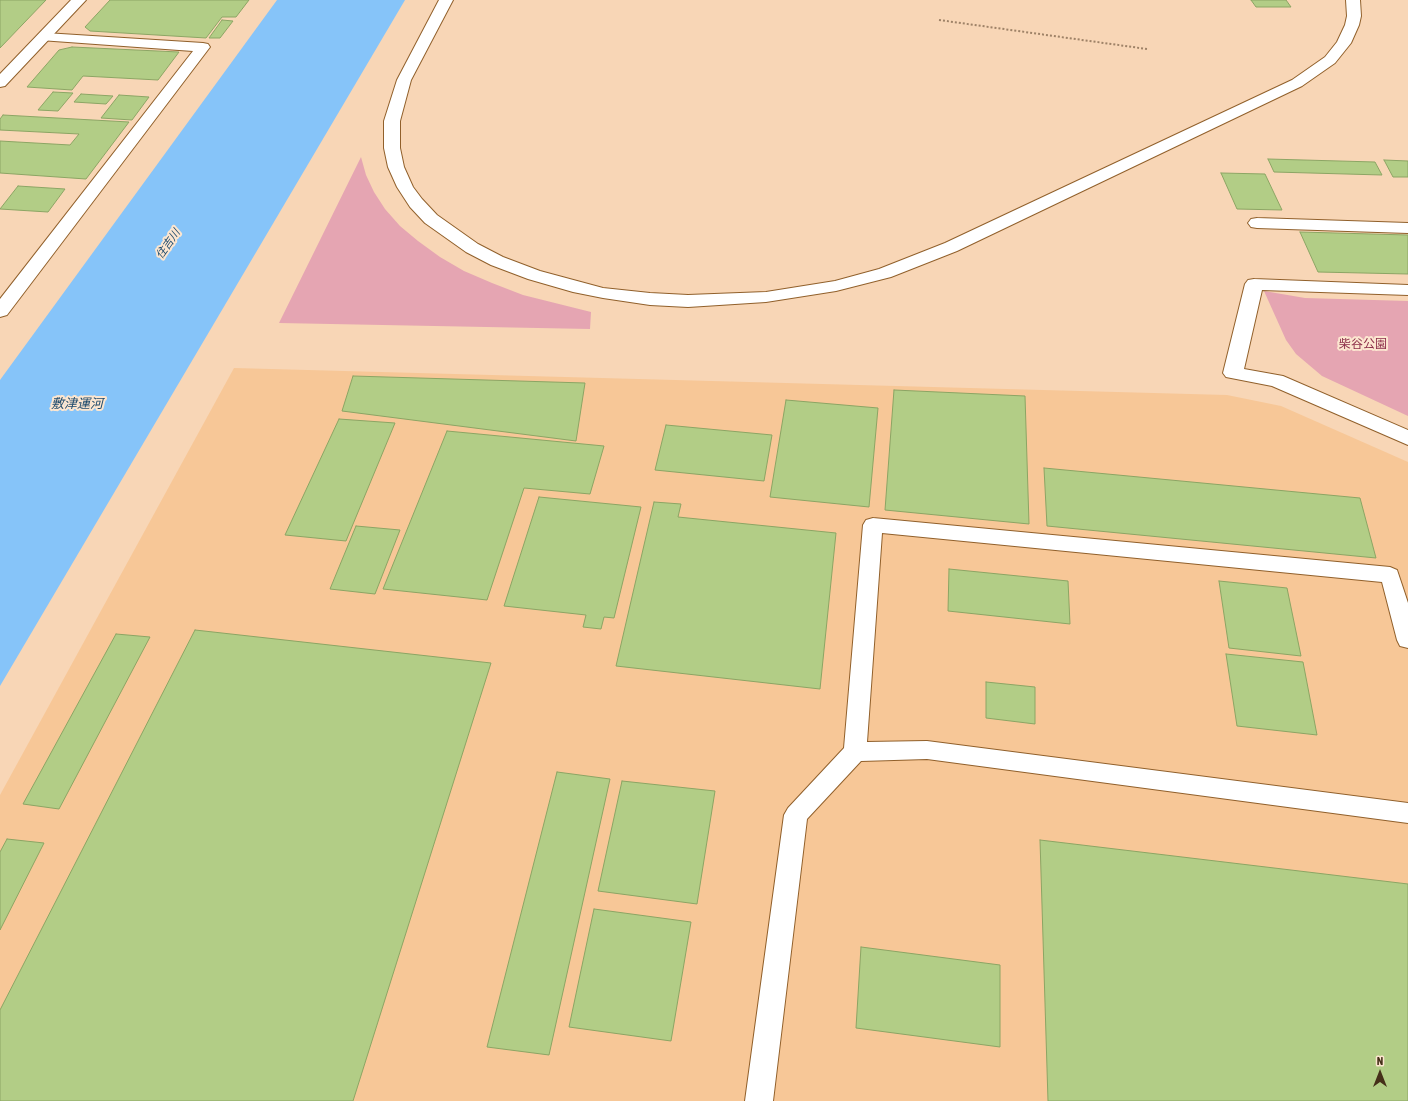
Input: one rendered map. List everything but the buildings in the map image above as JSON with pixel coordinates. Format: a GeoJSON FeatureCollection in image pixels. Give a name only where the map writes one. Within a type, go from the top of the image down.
{"type":"FeatureCollection","features":[{"type":"Feature","properties":{"kind":"street"},"geometry":{"type":"LineString","coordinates":[[0,83],[79,0]]}},
{"type":"Feature","properties":{"kind":"street"},"geometry":{"type":"LineString","coordinates":[[446,0],[412,64],[400,92],[392,120],[391,134],[396,167],[405,187],[416,203],[431,219],[472,248],[497,261],[534,276],[603,293],[667,301],[730,300],[791,294],[836,286],[885,272],[951,247],[1309,76],[1330,60],[1344,43],[1349,34],[1353,21],[1353,0]]}},
{"type":"Feature","properties":{"kind":"street"},"geometry":{"type":"LineString","coordinates":[[0,311],[203,47],[44,37]]}},
{"type":"Feature","properties":{"kind":"street"},"geometry":{"type":"LineString","coordinates":[[1257,223],[1408,228]]}},
{"type":"Feature","properties":{"kind":"street"},"geometry":{"type":"LineString","coordinates":[[1408,290],[1254,284],[1233,373],[1276,380],[1408,438]]}},
{"type":"Feature","properties":{"kind":"lane"},"geometry":{"type":"LineString","coordinates":[[759,1101],[796,815],[855,752],[873,524],[1390,575],[1408,640]]}},
{"type":"Feature","properties":{"kind":"lane"},"geometry":{"type":"LineString","coordinates":[[855,752],[927,750],[1408,813]]}},
{"type":"Feature","properties":{"kind":"path"},"geometry":{"type":"LineString","coordinates":[[939,20],[1147,49]]}},
{"type":"Feature","properties":{"kind":"shaded area"},"geometry":{"type":"Polygon","coordinates":[[[234,368],[1227,395],[1281,406],[1408,462],[1408,1101],[0,1101],[0,795],[234,368]]]}},
{"type":"Feature","properties":{"kind":"green space"},"geometry":{"type":"Polygon","coordinates":[[[361,157],[366,175],[374,192],[385,209],[400,226],[418,241],[440,257],[464,271],[492,283],[523,295],[591,312],[590,329],[279,323],[361,157]]]}},
{"type":"Feature","properties":{"kind":"green space","name":"柴谷公園"},"geometry":{"type":"Polygon","coordinates":[[[1264,291],[1305,298],[1408,301],[1408,416],[1322,376],[1296,354],[1286,340],[1264,291]]]}},
{"type":"Feature","properties":{"kind":"water","name":"敷津運河"},"geometry":{"type":"Polygon","coordinates":[[[277,0],[405,0],[0,686],[0,380],[277,0]]]}},
{"type":"Feature","properties":{"kind":"water label","name":"住吉川"},"geometry":{"type":"Point","coordinates":[168,244]}}]}
